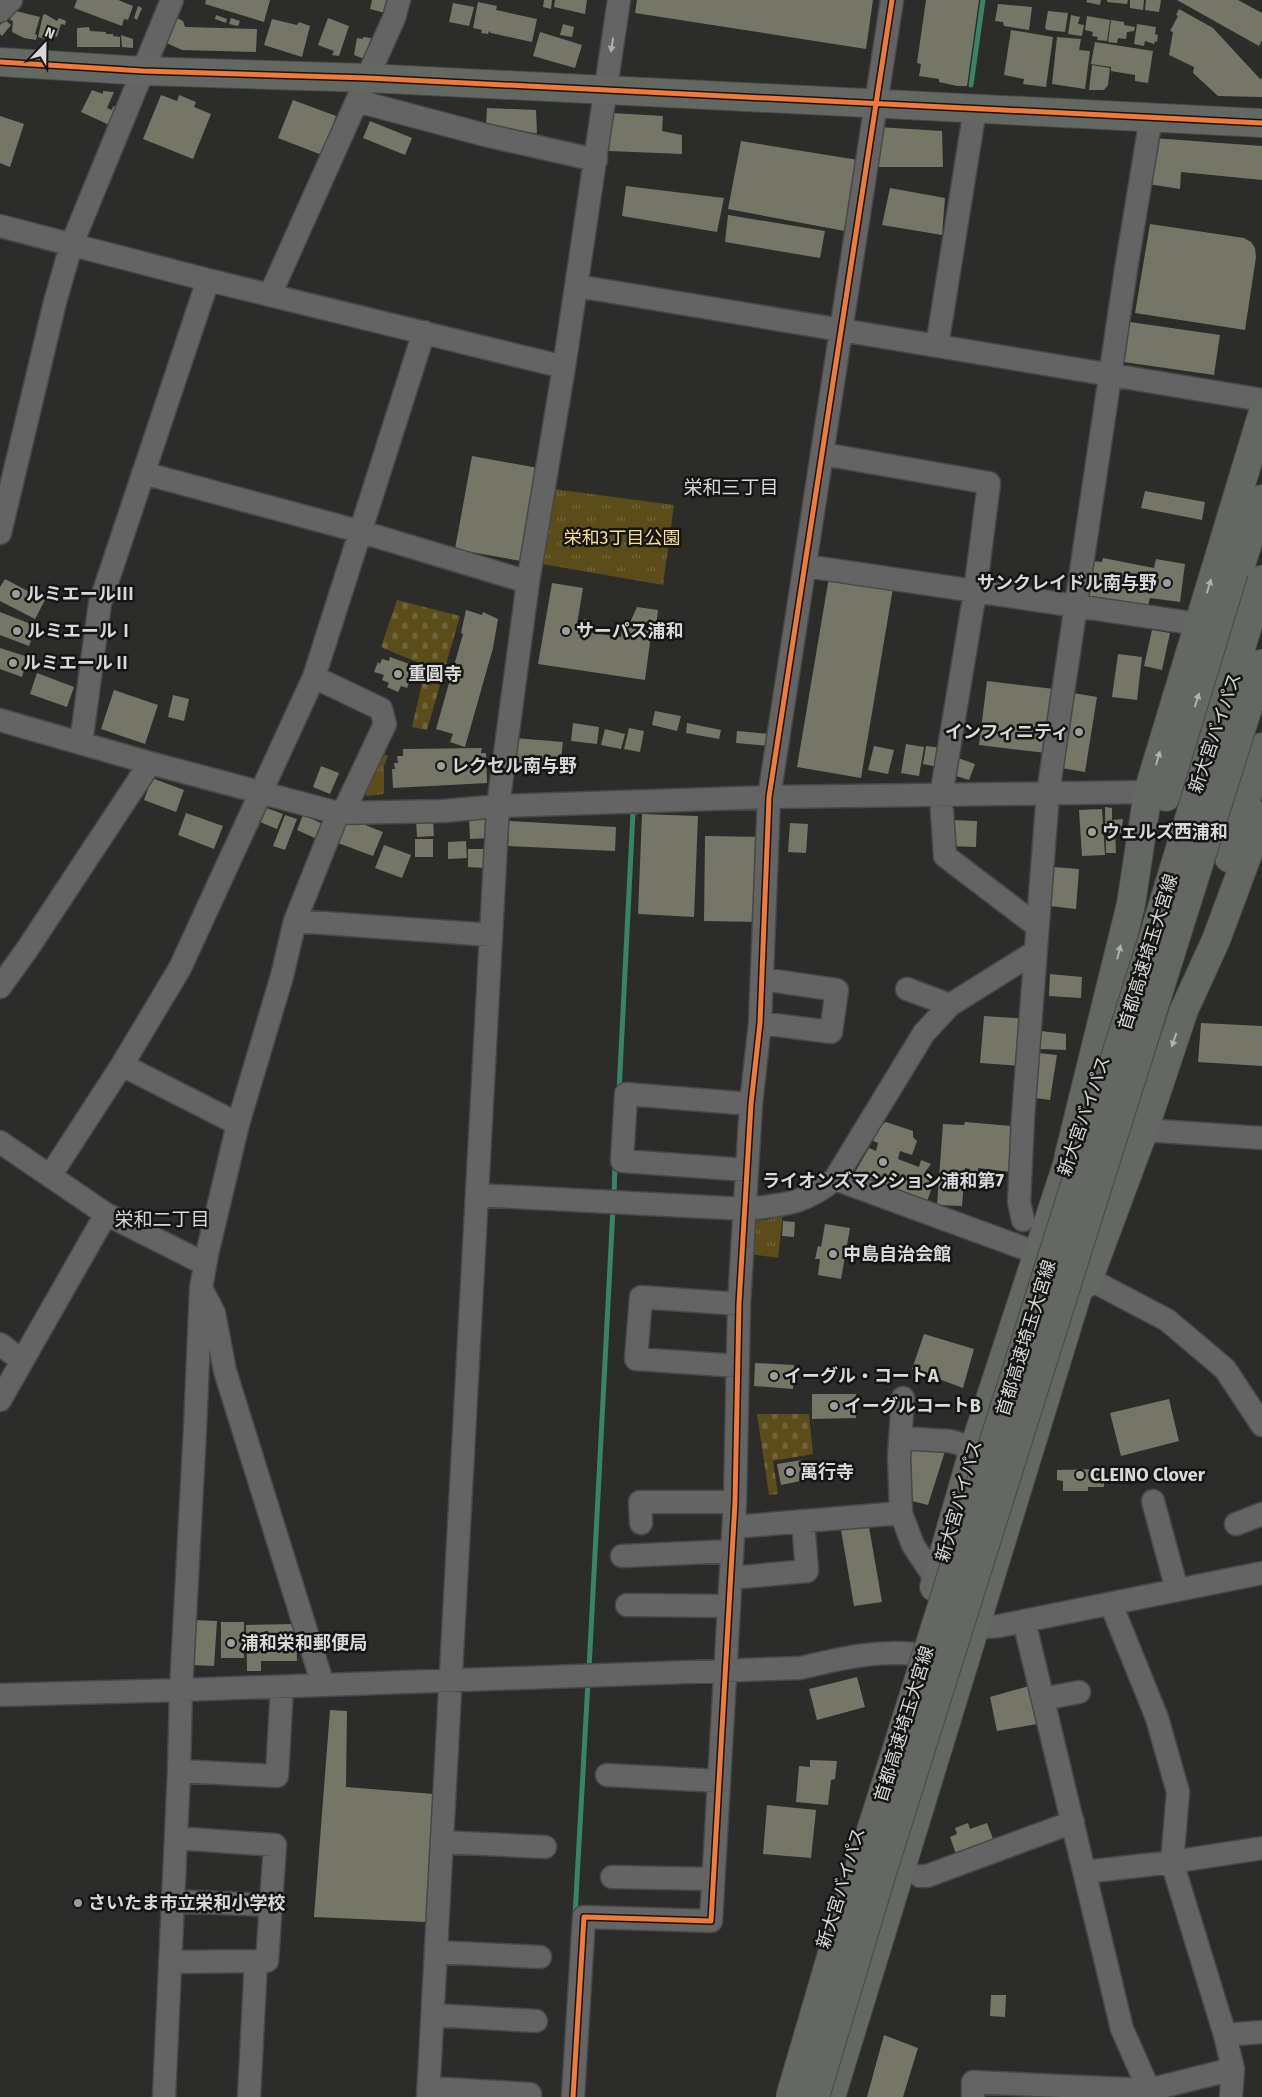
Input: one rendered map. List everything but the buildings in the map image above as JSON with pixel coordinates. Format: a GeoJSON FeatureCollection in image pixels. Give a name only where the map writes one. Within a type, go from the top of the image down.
{"type":"FeatureCollection","features":[{"type":"Feature","properties":{"kind":"highway"},"geometry":{"type":"LineString","coordinates":[[0,62],[143,71],[362,89],[604,91],[1262,123]]}},
{"type":"Feature","properties":{"kind":"highway"},"geometry":{"type":"LineString","coordinates":[[1066,1169],[1198,624],[1262,415]]}},
{"type":"Feature","properties":{"kind":"highway"},"geometry":{"type":"LineString","coordinates":[[1160,786],[1262,499]]}},
{"type":"Feature","properties":{"kind":"highway","name":"首都高速埼玉大宮線"},"geometry":{"type":"LineString","coordinates":[[790,2097],[831,1957],[1150,947],[1262,579]]}},
{"type":"Feature","properties":{"kind":"highway","name":"新大宮バイパス"},"geometry":{"type":"LineString","coordinates":[[776,2097],[915,1654],[974,1448],[1037,1253],[1262,597]]}},
{"type":"Feature","properties":{"kind":"highway","name":"首都高速埼玉大宮線"},"geometry":{"type":"LineString","coordinates":[[814,2097],[884,1866],[1262,662]]}},
{"type":"Feature","properties":{"kind":"highway","name":"新大宮バイパス"},"geometry":{"type":"LineString","coordinates":[[831,2097],[974,1628],[1072,1316],[1262,662]]}},
{"type":"Feature","properties":{"kind":"highway"},"geometry":{"type":"LineString","coordinates":[[1072,1316],[1089,1279],[1144,1130],[1184,1010],[1216,940],[1254,808],[1262,746]]}},
{"type":"Feature","properties":{"kind":"street"},"geometry":{"type":"LineString","coordinates":[[0,10],[11,0]]}},
{"type":"Feature","properties":{"kind":"street"},"geometry":{"type":"LineString","coordinates":[[0,533],[10,447],[71,246],[172,0]]}},
{"type":"Feature","properties":{"kind":"street"},"geometry":{"type":"LineString","coordinates":[[270,295],[394,18],[399,0]]}},
{"type":"Feature","properties":{"kind":"street"},"geometry":{"type":"LineString","coordinates":[[530,2097],[530,2094],[429,2093],[498,806],[528,582],[577,286],[596,160],[604,91],[619,0]]}},
{"type":"Feature","properties":{"kind":"street"},"geometry":{"type":"LineString","coordinates":[[573,2097],[584,1916],[711,1921],[734,1527],[739,1304],[751,1104],[760,1023],[769,797],[892,0]]}},
{"type":"Feature","properties":{"kind":"street"},"geometry":{"type":"LineString","coordinates":[[362,89],[485,135],[596,160]]}},
{"type":"Feature","properties":{"kind":"street"},"geometry":{"type":"LineString","coordinates":[[937,346],[975,109]]}},
{"type":"Feature","properties":{"kind":"street"},"geometry":{"type":"LineString","coordinates":[[1023,1220],[1019,1202],[1024,1107],[1048,793],[1110,375],[1151,118]]}},
{"type":"Feature","properties":{"kind":"street"},"geometry":{"type":"LineString","coordinates":[[0,226],[71,246],[564,366]]}},
{"type":"Feature","properties":{"kind":"street"},"geometry":{"type":"LineString","coordinates":[[81,743],[100,603],[208,280]]}},
{"type":"Feature","properties":{"kind":"street"},"geometry":{"type":"LineString","coordinates":[[577,286],[1262,400]]}},
{"type":"Feature","properties":{"kind":"street"},"geometry":{"type":"LineString","coordinates":[[50,1176],[122,1066],[180,968],[262,794],[314,677],[362,532],[424,332]]}},
{"type":"Feature","properties":{"kind":"street"},"geometry":{"type":"LineString","coordinates":[[823,454],[989,483],[976,592],[941,796],[945,856],[1037,926]]}},
{"type":"Feature","properties":{"kind":"street"},"geometry":{"type":"LineString","coordinates":[[143,472],[362,532],[528,582]]}},
{"type":"Feature","properties":{"kind":"street"},"geometry":{"type":"LineString","coordinates":[[806,566],[1198,624]]}},
{"type":"Feature","properties":{"kind":"street"},"geometry":{"type":"LineString","coordinates":[[164,2097],[179,1771],[180,1690],[196,1429],[201,1288],[238,1124],[282,976],[295,921],[341,813],[384,724],[381,709],[314,677]]}},
{"type":"Feature","properties":{"kind":"street"},"geometry":{"type":"LineString","coordinates":[[0,720],[262,794],[341,813],[444,811],[498,806],[769,797],[1048,793],[1160,786]]}},
{"type":"Feature","properties":{"kind":"street"},"geometry":{"type":"LineString","coordinates":[[0,987],[28,948],[150,763]]}},
{"type":"Feature","properties":{"kind":"street"},"geometry":{"type":"LineString","coordinates":[[295,921],[491,935]]}},
{"type":"Feature","properties":{"kind":"street"},"geometry":{"type":"LineString","coordinates":[[477,1195],[746,1209],[786,1205],[820,1192],[835,1179],[924,1033],[950,1005],[1035,952]]}},
{"type":"Feature","properties":{"kind":"street"},"geometry":{"type":"LineString","coordinates":[[760,1023],[831,1032],[837,990],[762,980]]}},
{"type":"Feature","properties":{"kind":"street"},"geometry":{"type":"LineString","coordinates":[[907,989],[950,1005]]}},
{"type":"Feature","properties":{"kind":"street"},"geometry":{"type":"LineString","coordinates":[[122,1066],[238,1124]]}},
{"type":"Feature","properties":{"kind":"street"},"geometry":{"type":"LineString","coordinates":[[747,1170],[622,1161],[626,1094],[751,1104]]}},
{"type":"Feature","properties":{"kind":"street"},"geometry":{"type":"LineString","coordinates":[[1144,1130],[1262,1138]]}},
{"type":"Feature","properties":{"kind":"street"},"geometry":{"type":"LineString","coordinates":[[0,1142],[106,1214],[205,1264]]}},
{"type":"Feature","properties":{"kind":"street"},"geometry":{"type":"LineString","coordinates":[[835,1179],[1037,1253]]}},
{"type":"Feature","properties":{"kind":"street"},"geometry":{"type":"LineString","coordinates":[[0,1400],[21,1360],[106,1214]]}},
{"type":"Feature","properties":{"kind":"street"},"geometry":{"type":"LineString","coordinates":[[1089,1279],[1168,1320],[1225,1369],[1262,1425]]}},
{"type":"Feature","properties":{"kind":"street"},"geometry":{"type":"LineString","coordinates":[[201,1288],[214,1313],[225,1371],[323,1685]]}},
{"type":"Feature","properties":{"kind":"street"},"geometry":{"type":"LineString","coordinates":[[738,1366],[636,1358],[642,1297],[739,1304]]}},
{"type":"Feature","properties":{"kind":"street"},"geometry":{"type":"LineString","coordinates":[[0,1344],[21,1360]]}},
{"type":"Feature","properties":{"kind":"street"},"geometry":{"type":"LineString","coordinates":[[903,1398],[899,1456],[901,1513],[914,1545],[936,1580]]}},
{"type":"Feature","properties":{"kind":"street"},"geometry":{"type":"LineString","coordinates":[[900,1438],[950,1442],[974,1448]]}},
{"type":"Feature","properties":{"kind":"street"},"geometry":{"type":"LineString","coordinates":[[1153,1501],[1177,1590]]}},
{"type":"Feature","properties":{"kind":"street"},"geometry":{"type":"LineString","coordinates":[[640,1523],[640,1502],[735,1502]]}},
{"type":"Feature","properties":{"kind":"street"},"geometry":{"type":"LineString","coordinates":[[734,1527],[901,1513]]}},
{"type":"Feature","properties":{"kind":"street"},"geometry":{"type":"LineString","coordinates":[[1236,1524],[1262,1514]]}},
{"type":"Feature","properties":{"kind":"street"},"geometry":{"type":"LineString","coordinates":[[731,1578],[807,1571],[803,1521]]}},
{"type":"Feature","properties":{"kind":"street"},"geometry":{"type":"LineString","coordinates":[[622,1556],[732,1552]]}},
{"type":"Feature","properties":{"kind":"street"},"geometry":{"type":"LineString","coordinates":[[974,1628],[999,1626],[1262,1573]]}},
{"type":"Feature","properties":{"kind":"street"},"geometry":{"type":"LineString","coordinates":[[1111,1604],[1157,1718],[1178,1792],[1172,1862],[1226,2035],[1232,2069],[1231,2097]]}},
{"type":"Feature","properties":{"kind":"street"},"geometry":{"type":"LineString","coordinates":[[627,1605],[729,1606]]}},
{"type":"Feature","properties":{"kind":"street"},"geometry":{"type":"LineString","coordinates":[[1024,1621],[1122,2029],[1149,2090]]}},
{"type":"Feature","properties":{"kind":"street"},"geometry":{"type":"LineString","coordinates":[[0,1695],[282,1687],[800,1668],[865,1654],[889,1652],[915,1654]]}},
{"type":"Feature","properties":{"kind":"street"},"geometry":{"type":"LineString","coordinates":[[179,1771],[277,1776],[282,1687]]}},
{"type":"Feature","properties":{"kind":"street"},"geometry":{"type":"LineString","coordinates":[[1043,1699],[1079,1692]]}},
{"type":"Feature","properties":{"kind":"street"},"geometry":{"type":"LineString","coordinates":[[607,1775],[719,1780]]}},
{"type":"Feature","properties":{"kind":"street"},"geometry":{"type":"LineString","coordinates":[[920,1876],[927,1876],[1073,1822]]}},
{"type":"Feature","properties":{"kind":"street"},"geometry":{"type":"LineString","coordinates":[[170,1962],[267,1961],[275,1846],[176,1838]]}},
{"type":"Feature","properties":{"kind":"street"},"geometry":{"type":"LineString","coordinates":[[442,1842],[545,1847]]}},
{"type":"Feature","properties":{"kind":"street"},"geometry":{"type":"LineString","coordinates":[[1084,1872],[1172,1862],[1262,1848]]}},
{"type":"Feature","properties":{"kind":"street"},"geometry":{"type":"LineString","coordinates":[[612,1877],[713,1879]]}},
{"type":"Feature","properties":{"kind":"street"},"geometry":{"type":"LineString","coordinates":[[173,1901],[271,1905]]}},
{"type":"Feature","properties":{"kind":"street"},"geometry":{"type":"LineString","coordinates":[[436,1952],[540,1957]]}},
{"type":"Feature","properties":{"kind":"street"},"geometry":{"type":"LineString","coordinates":[[249,2097],[256,1961]]}},
{"type":"Feature","properties":{"kind":"street"},"geometry":{"type":"LineString","coordinates":[[433,2015],[536,2021]]}},
{"type":"Feature","properties":{"kind":"street"},"geometry":{"type":"LineString","coordinates":[[1226,2035],[1262,2032]]}},
{"type":"Feature","properties":{"kind":"street"},"geometry":{"type":"LineString","coordinates":[[973,2097],[973,2082],[1149,2090],[1232,2069]]}},
{"type":"Feature","properties":{"kind":"green space","name":"栄和3丁目公園"},"geometry":{"type":"Polygon","coordinates":[[[554,489],[674,505],[663,585],[542,564],[554,489]]]}},
{"type":"Feature","properties":{"kind":"green space"},"geometry":{"type":"Polygon","coordinates":[[[397,600],[460,616],[427,730],[412,727],[426,666],[381,647],[397,600]]]}},
{"type":"Feature","properties":{"kind":"green space"},"geometry":{"type":"Polygon","coordinates":[[[380,753],[388,756],[384,766],[384,794],[367,796],[363,790],[380,753]]]}},
{"type":"Feature","properties":{"kind":"green space"},"geometry":{"type":"Polygon","coordinates":[[[783,1213],[778,1258],[751,1254],[753,1220],[768,1220],[783,1213]]]}},
{"type":"Feature","properties":{"kind":"green space"},"geometry":{"type":"Polygon","coordinates":[[[757,1414],[809,1414],[813,1454],[773,1461],[778,1494],[769,1495],[757,1414]]]}},
{"type":"Feature","properties":{"kind":"waterway"},"geometry":{"type":"LineString","coordinates":[[971,85],[983,0]]}},
{"type":"Feature","properties":{"kind":"waterway"},"geometry":{"type":"LineString","coordinates":[[619,1092],[633,812],[637,812]]}},
{"type":"Feature","properties":{"kind":"waterway"},"geometry":{"type":"LineString","coordinates":[[614,1197],[615,1163]]}},
{"type":"Feature","properties":{"kind":"waterway"},"geometry":{"type":"LineString","coordinates":[[589,1669],[613,1208]]}},
{"type":"Feature","properties":{"kind":"waterway"},"geometry":{"type":"LineString","coordinates":[[575,1916],[588,1682]]}},
{"type":"Feature","properties":{"kind":"cycle path"},"geometry":{"type":"LineString","coordinates":[[573,2097],[584,1917],[711,1921],[735,1502],[739,1304],[751,1104],[760,1023],[769,797],[892,0]]}},
{"type":"Feature","properties":{"kind":"cycle path"},"geometry":{"type":"LineString","coordinates":[[0,62],[143,71],[368,78],[1262,123]]}},
{"type":"Feature","properties":{"kind":"place","name":"サンクレイドル南与野"},"geometry":{"type":"Point","coordinates":[1167,583]}},
{"type":"Feature","properties":{"kind":"place","name":"ルミエールⅢ"},"geometry":{"type":"Point","coordinates":[16,594]}},
{"type":"Feature","properties":{"kind":"place","name":"ルミエールⅠ"},"geometry":{"type":"Point","coordinates":[17,631]}},
{"type":"Feature","properties":{"kind":"place","name":"サーパス浦和"},"geometry":{"type":"Point","coordinates":[566,631]}},
{"type":"Feature","properties":{"kind":"place","name":"ルミエールⅡ"},"geometry":{"type":"Point","coordinates":[13,663]}},
{"type":"Feature","properties":{"kind":"place","name":"重圓寺"},"geometry":{"type":"Point","coordinates":[398,674]}},
{"type":"Feature","properties":{"kind":"place","name":"インフィニティ"},"geometry":{"type":"Point","coordinates":[1079,732]}},
{"type":"Feature","properties":{"kind":"place","name":"レクセル南与野"},"geometry":{"type":"Point","coordinates":[441,766]}},
{"type":"Feature","properties":{"kind":"place","name":"ウェルズ西浦和"},"geometry":{"type":"Point","coordinates":[1092,832]}},
{"type":"Feature","properties":{"kind":"place","name":"ライオンズマンション浦和第7"},"geometry":{"type":"Point","coordinates":[883,1162]}},
{"type":"Feature","properties":{"kind":"place","name":"中島自治会館"},"geometry":{"type":"Point","coordinates":[833,1254]}},
{"type":"Feature","properties":{"kind":"place","name":"イーグル・コートA"},"geometry":{"type":"Point","coordinates":[774,1376]}},
{"type":"Feature","properties":{"kind":"place","name":"イーグルコートB"},"geometry":{"type":"Point","coordinates":[834,1406]}},
{"type":"Feature","properties":{"kind":"place","name":"萬行寺"},"geometry":{"type":"Point","coordinates":[790,1472]}},
{"type":"Feature","properties":{"kind":"place","name":"CLEINO Clover"},"geometry":{"type":"Point","coordinates":[1080,1475]}},
{"type":"Feature","properties":{"kind":"place","name":"浦和栄和郵便局"},"geometry":{"type":"Point","coordinates":[231,1643]}},
{"type":"Feature","properties":{"kind":"place","name":"さいたま市立栄和小学校"},"geometry":{"type":"Point","coordinates":[78,1903]}},
{"type":"Feature","properties":{"kind":"district","name":"栄和三丁目"},"geometry":{"type":"Point","coordinates":[731,487]}},
{"type":"Feature","properties":{"kind":"district","name":"栄和二丁目"},"geometry":{"type":"Point","coordinates":[162,1219]}}]}
